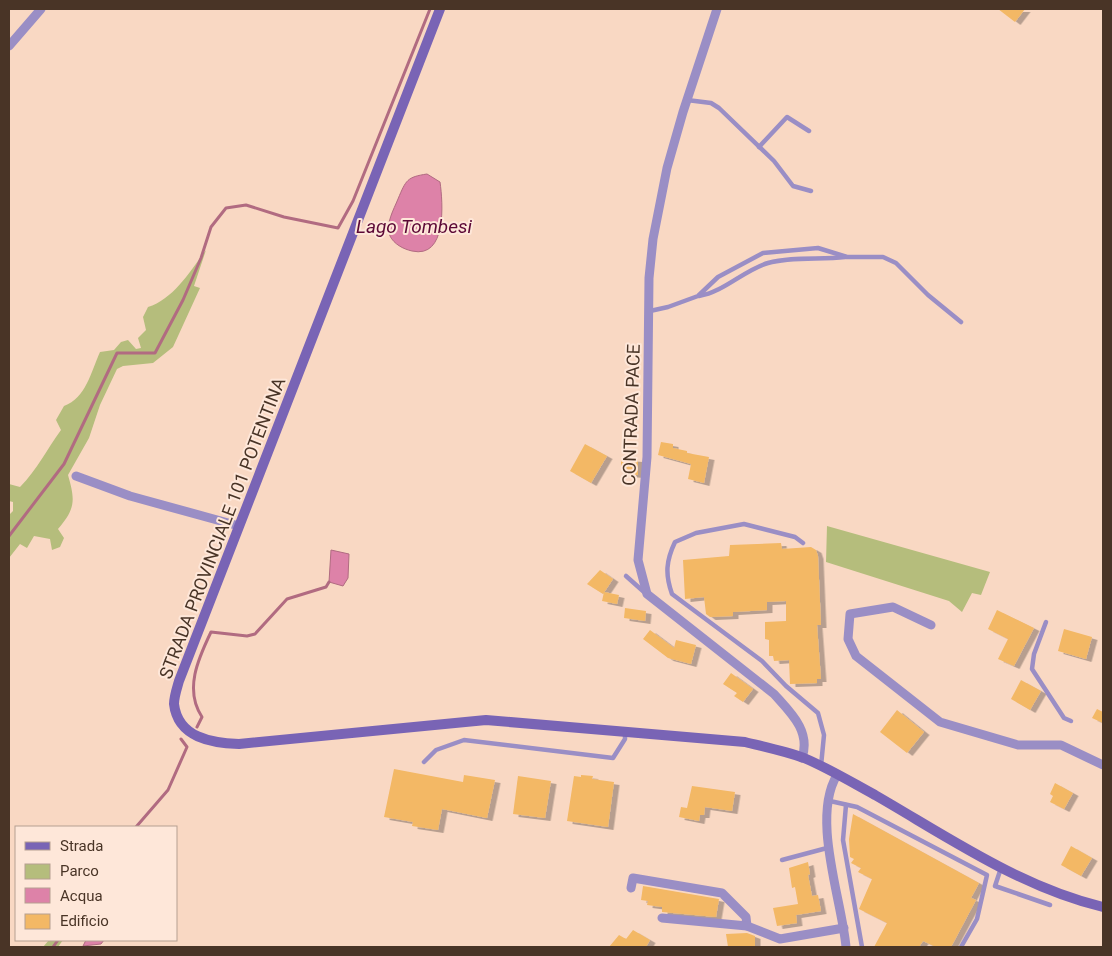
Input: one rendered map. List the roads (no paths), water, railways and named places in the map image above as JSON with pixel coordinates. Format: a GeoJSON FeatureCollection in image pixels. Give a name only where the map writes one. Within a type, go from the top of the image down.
{"type":"FeatureCollection","features":[{"type":"Feature","properties":{"kind":"main road","name":"STRADA PROVINCIALE 101 POTENTINA"},"geometry":{"type":"LineString","coordinates":[[440,9],[352,230],[179,681],[174,703],[178,717],[186,728],[207,742],[239,744],[486,720],[745,742],[779,750],[821,766],[1041,887],[1073,899],[1103,907]]}},
{"type":"Feature","properties":{"kind":"street"},"geometry":{"type":"LineString","coordinates":[[9,46],[41,9]]}},
{"type":"Feature","properties":{"kind":"street","name":"CONTRADA PACE"},"geometry":{"type":"LineString","coordinates":[[648,594],[638,560],[647,456],[649,278],[653,239],[667,168],[716,9]]}},
{"type":"Feature","properties":{"kind":"street"},"geometry":{"type":"LineString","coordinates":[[76,476],[130,496],[239,526]]}},
{"type":"Feature","properties":{"kind":"street"},"geometry":{"type":"LineString","coordinates":[[648,594],[774,694],[803,732],[806,746],[802,758]]}},
{"type":"Feature","properties":{"kind":"street"},"geometry":{"type":"LineString","coordinates":[[931,625],[893,607],[850,614],[848,639],[856,656],[940,722],[1018,745],[1060,745],[1103,765]]}},
{"type":"Feature","properties":{"kind":"street"},"geometry":{"type":"LineString","coordinates":[[837,775],[830,801],[827,848],[844,928],[846,947]]}},
{"type":"Feature","properties":{"kind":"street"},"geometry":{"type":"LineString","coordinates":[[631,888],[633,878],[722,893],[746,918],[747,926]]}},
{"type":"Feature","properties":{"kind":"street"},"geometry":{"type":"LineString","coordinates":[[662,918],[747,926],[780,939],[844,928]]}},
{"type":"Feature","properties":{"kind":"lane"},"geometry":{"type":"LineString","coordinates":[[687,100],[711,103],[719,108],[759,147],[794,186],[811,192]]}},
{"type":"Feature","properties":{"kind":"lane"},"geometry":{"type":"LineString","coordinates":[[759,147],[787,117],[809,131]]}},
{"type":"Feature","properties":{"kind":"lane"},"geometry":{"type":"LineString","coordinates":[[698,296],[718,277],[763,253],[818,248],[847,257]]}},
{"type":"Feature","properties":{"kind":"lane"},"geometry":{"type":"LineString","coordinates":[[650,311],[710,294],[754,268],[770,263],[847,257],[883,257],[896,263],[928,295],[961,322]]}},
{"type":"Feature","properties":{"kind":"lane"},"geometry":{"type":"LineString","coordinates":[[803,543],[795,537],[744,524],[696,534],[675,542],[667,560],[666,578],[672,594],[762,661],[786,686],[818,713],[824,735],[821,766]]}},
{"type":"Feature","properties":{"kind":"lane"},"geometry":{"type":"LineString","coordinates":[[626,576],[648,594]]}},
{"type":"Feature","properties":{"kind":"lane"},"geometry":{"type":"LineString","coordinates":[[1046,622],[1034,654],[1032,668],[1064,718],[1071,721]]}},
{"type":"Feature","properties":{"kind":"lane"},"geometry":{"type":"LineString","coordinates":[[424,762],[436,750],[464,740],[613,758],[625,739],[626,731]]}},
{"type":"Feature","properties":{"kind":"lane"},"geometry":{"type":"LineString","coordinates":[[830,801],[857,807],[987,876],[977,919],[961,947]]}},
{"type":"Feature","properties":{"kind":"lane"},"geometry":{"type":"LineString","coordinates":[[846,804],[843,840],[862,947]]}},
{"type":"Feature","properties":{"kind":"lane"},"geometry":{"type":"LineString","coordinates":[[782,860],[827,848]]}},
{"type":"Feature","properties":{"kind":"lane"},"geometry":{"type":"LineString","coordinates":[[1002,867],[996,886],[1050,905]]}},
{"type":"Feature","properties":{"kind":"water","name":"Lago Tombesi"},"geometry":{"type":"Polygon","coordinates":[[[427,174],[440,182],[442,215],[440,227],[432,247],[423,251],[412,251],[399,246],[392,239],[389,231],[389,222],[408,180],[415,176],[427,174]]]}},
{"type":"Feature","properties":{"kind":"water"},"geometry":{"type":"Polygon","coordinates":[[[331,550],[349,554],[348,578],[343,586],[329,582],[331,550]]]}},
{"type":"Feature","properties":{"kind":"water"},"geometry":{"type":"Polygon","coordinates":[[[86,941],[103,941],[101,944],[83,946],[86,941]]]}},
{"type":"Feature","properties":{"kind":"waterway"},"geometry":{"type":"LineString","coordinates":[[9,536],[64,464],[117,353],[155,353],[183,300],[201,258],[211,227],[226,208],[246,205],[284,217],[338,228],[353,201],[430,9]]}},
{"type":"Feature","properties":{"kind":"waterway"},"geometry":{"type":"LineString","coordinates":[[197,727],[202,717],[194,696],[195,674],[211,632],[247,636],[255,634],[287,599],[326,587],[329,582]]}},
{"type":"Feature","properties":{"kind":"waterway"},"geometry":{"type":"LineString","coordinates":[[137,826],[168,790],[187,747],[181,739]]}},
{"type":"Feature","properties":{"kind":"waterway"},"geometry":{"type":"LineString","coordinates":[[53,947],[57,941]]}}]}
